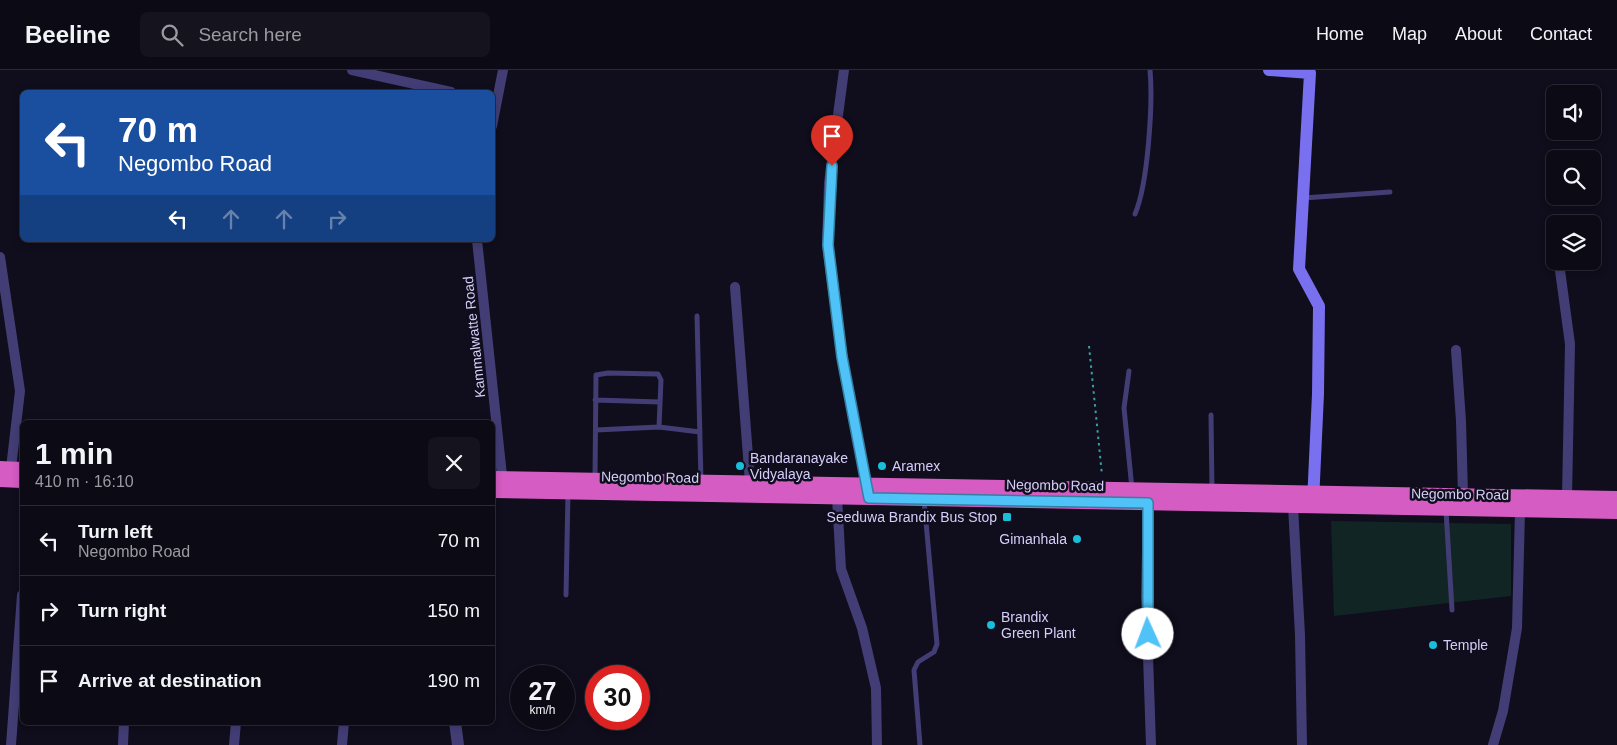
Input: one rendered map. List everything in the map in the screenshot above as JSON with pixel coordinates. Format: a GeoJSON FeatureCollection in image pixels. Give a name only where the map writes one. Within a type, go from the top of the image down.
{"type":"FeatureCollection","features":[{"type":"Feature","properties":{"kind":"highway"},"geometry":{"type":"LineString","coordinates":[[0,480],[20,481]]}},
{"type":"Feature","properties":{"kind":"highway","name":"Negombo Road"},"geometry":{"type":"LineString","coordinates":[[498,484],[595,480],[701,481],[1212,491],[1446,510],[1617,512]]}},
{"type":"Feature","properties":{"kind":"highway","name":"Negombo Road"},"geometry":{"type":"LineString","coordinates":[[498,484],[568,492],[1293,506],[1313,500],[1463,495],[1617,498]]}},
{"type":"Feature","properties":{"kind":"main road"},"geometry":{"type":"LineString","coordinates":[[1270,70],[1310,71],[1299,269],[1320,306],[1313,500]]}},
{"type":"Feature","properties":{"kind":"street"},"geometry":{"type":"LineString","coordinates":[[352,70],[442,90]]}},
{"type":"Feature","properties":{"kind":"street"},"geometry":{"type":"LineString","coordinates":[[495,103],[503,70]]}},
{"type":"Feature","properties":{"kind":"street"},"geometry":{"type":"LineString","coordinates":[[844,70],[829,183],[828,245],[842,357],[869,498]]}},
{"type":"Feature","properties":{"kind":"street","name":"Kammalwatte Road"},"geometry":{"type":"LineString","coordinates":[[478,242],[493,420]]}},
{"type":"Feature","properties":{"kind":"street"},"geometry":{"type":"LineString","coordinates":[[0,257],[4,315],[20,391],[11,468]]}},
{"type":"Feature","properties":{"kind":"street"},"geometry":{"type":"LineString","coordinates":[[1560,270],[1570,344],[1567,497]]}},
{"type":"Feature","properties":{"kind":"street"},"geometry":{"type":"LineString","coordinates":[[735,287],[750,482]]}},
{"type":"Feature","properties":{"kind":"street"},"geometry":{"type":"LineString","coordinates":[[1456,350],[1461,421],[1463,495]]}},
{"type":"Feature","properties":{"kind":"street","name":"Kammalwatte Road"},"geometry":{"type":"LineString","coordinates":[[495,447],[498,484]]}},
{"type":"Feature","properties":{"kind":"street"},"geometry":{"type":"LineString","coordinates":[[837,497],[841,569],[862,628],[876,688],[876,745]]}},
{"type":"Feature","properties":{"kind":"street"},"geometry":{"type":"LineString","coordinates":[[1148,503],[1146,596],[1151,745]]}},
{"type":"Feature","properties":{"kind":"street"},"geometry":{"type":"LineString","coordinates":[[1293,506],[1300,635],[1302,745]]}},
{"type":"Feature","properties":{"kind":"street"},"geometry":{"type":"LineString","coordinates":[[1493,745],[1504,711],[1517,628],[1520,511]]}},
{"type":"Feature","properties":{"kind":"street"},"geometry":{"type":"LineString","coordinates":[[11,745],[20,622]]}},
{"type":"Feature","properties":{"kind":"street"},"geometry":{"type":"LineString","coordinates":[[122,745],[124,725]]}},
{"type":"Feature","properties":{"kind":"street"},"geometry":{"type":"LineString","coordinates":[[234,745],[236,725]]}},
{"type":"Feature","properties":{"kind":"street"},"geometry":{"type":"LineString","coordinates":[[342,745],[344,725]]}},
{"type":"Feature","properties":{"kind":"street"},"geometry":{"type":"LineString","coordinates":[[455,725],[458,745]]}},
{"type":"Feature","properties":{"kind":"lane"},"geometry":{"type":"LineString","coordinates":[[1136,214],[1143,186],[1151,84],[1150,70]]}},
{"type":"Feature","properties":{"kind":"lane"},"geometry":{"type":"LineString","coordinates":[[1303,198],[1390,192]]}},
{"type":"Feature","properties":{"kind":"lane"},"geometry":{"type":"LineString","coordinates":[[697,316],[701,481]]}},
{"type":"Feature","properties":{"kind":"lane"},"geometry":{"type":"LineString","coordinates":[[1129,371],[1124,408],[1132,489]]}},
{"type":"Feature","properties":{"kind":"lane"},"geometry":{"type":"LineString","coordinates":[[595,480],[594,379],[600,373],[658,374],[661,380],[659,427]]}},
{"type":"Feature","properties":{"kind":"lane"},"geometry":{"type":"LineString","coordinates":[[595,400],[660,402]]}},
{"type":"Feature","properties":{"kind":"lane"},"geometry":{"type":"LineString","coordinates":[[1211,415],[1212,491]]}},
{"type":"Feature","properties":{"kind":"lane"},"geometry":{"type":"LineString","coordinates":[[596,430],[659,427],[700,432]]}},
{"type":"Feature","properties":{"kind":"lane"},"geometry":{"type":"LineString","coordinates":[[566,594],[568,492]]}},
{"type":"Feature","properties":{"kind":"lane"},"geometry":{"type":"LineString","coordinates":[[920,745],[914,670],[918,662],[934,652],[937,644],[924,499]]}},
{"type":"Feature","properties":{"kind":"lane"},"geometry":{"type":"LineString","coordinates":[[1446,510],[1452,610]]}},
{"type":"Feature","properties":{"kind":"path"},"geometry":{"type":"LineString","coordinates":[[1089,346],[1104,489]]}},
{"type":"Feature","properties":{"kind":"green space"},"geometry":{"type":"Polygon","coordinates":[[[1331,521],[1511,524],[1511,596],[1334,616],[1331,521]]]}},
{"type":"Feature","properties":{"kind":"place","name":"Bandaranayake Vidyalaya"},"geometry":{"type":"Point","coordinates":[740,466]}},
{"type":"Feature","properties":{"kind":"place","name":"Aramex"},"geometry":{"type":"Point","coordinates":[882,466]}},
{"type":"Feature","properties":{"kind":"place","name":"Seeduwa Brandix Bus Stop"},"geometry":{"type":"Point","coordinates":[1007,517]}},
{"type":"Feature","properties":{"kind":"place","name":"Gimanhala"},"geometry":{"type":"Point","coordinates":[1077,539]}},
{"type":"Feature","properties":{"kind":"place","name":"Brandix Green Plant"},"geometry":{"type":"Point","coordinates":[991,625]}},
{"type":"Feature","properties":{"kind":"place","name":"Temple"},"geometry":{"type":"Point","coordinates":[1433,645]}},
{"type":"Feature","properties":{"kind":"route"},"geometry":{"type":"LineString","coordinates":[[832,166],[829,183],[828,245],[842,357],[857,427],[869,498],[1148,503],[1146,596],[1148,634]]}}]}
